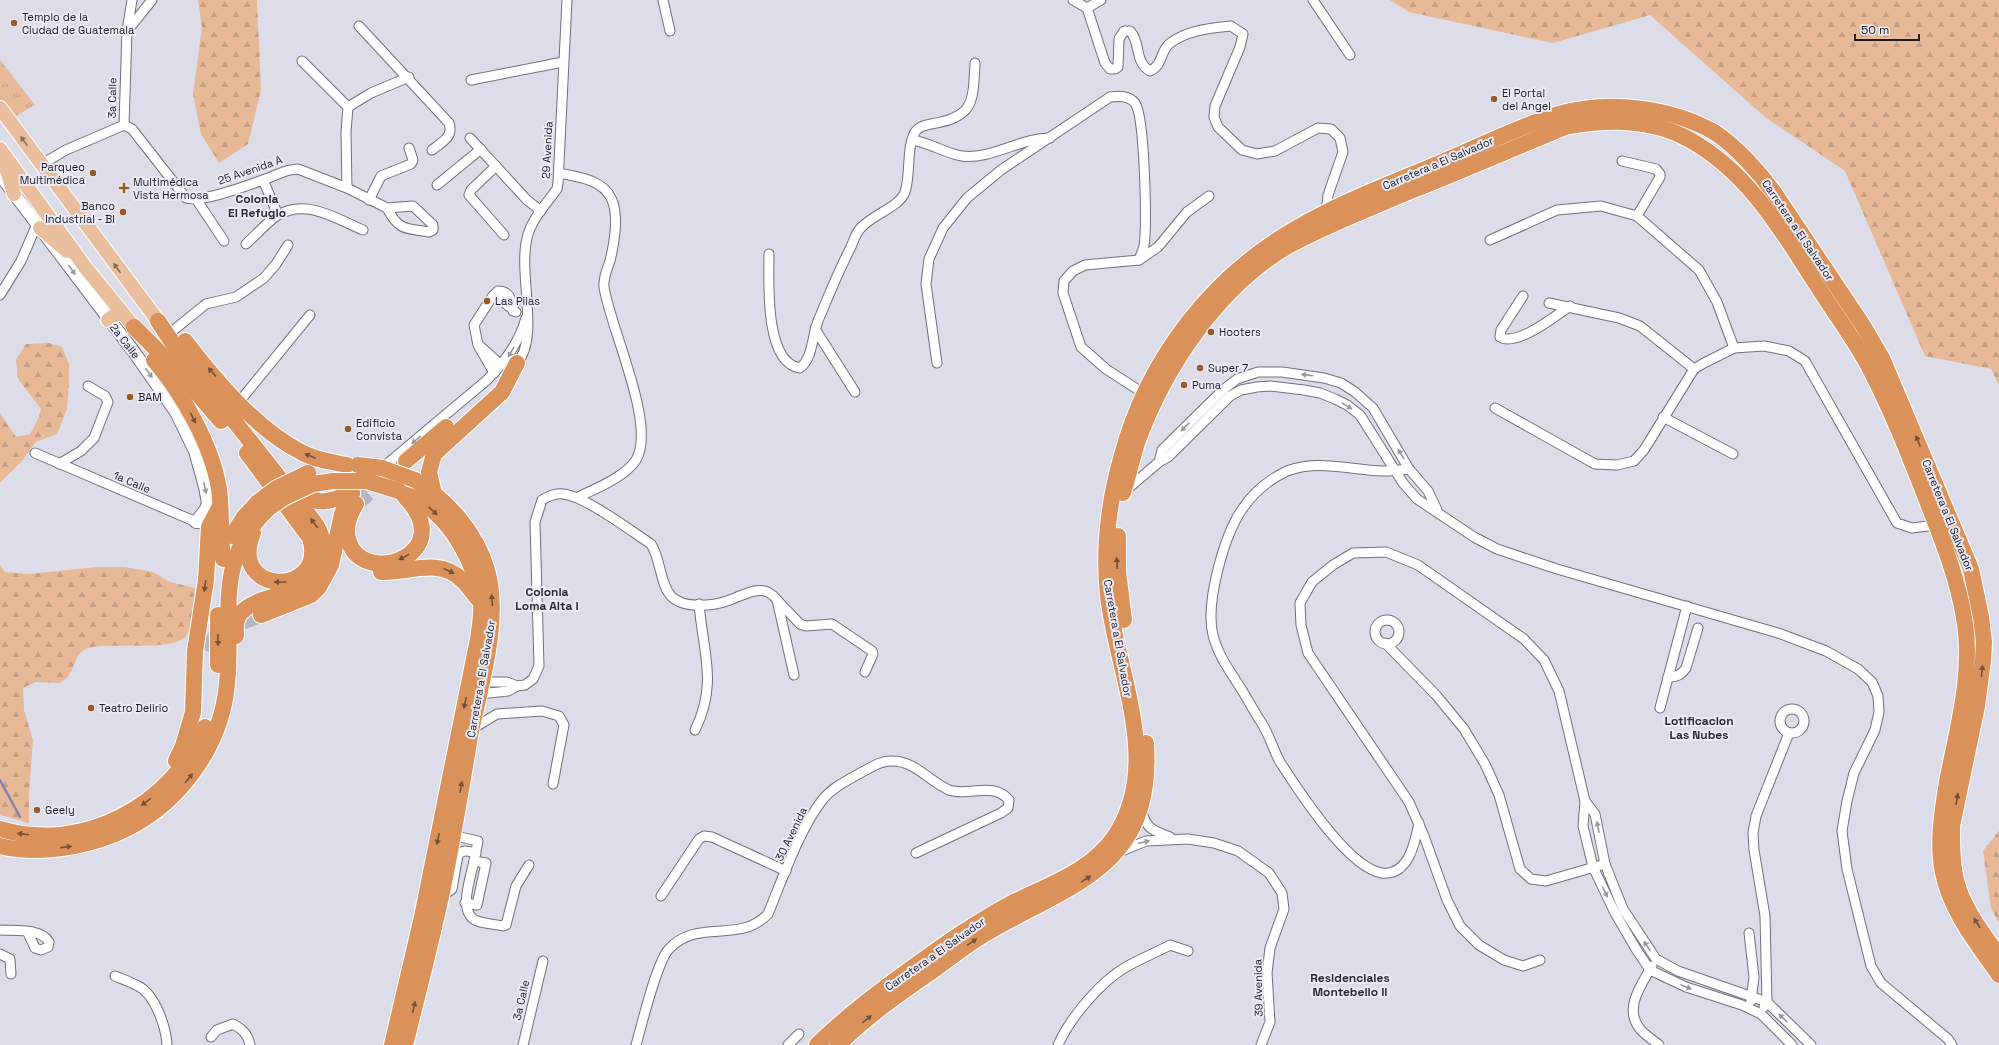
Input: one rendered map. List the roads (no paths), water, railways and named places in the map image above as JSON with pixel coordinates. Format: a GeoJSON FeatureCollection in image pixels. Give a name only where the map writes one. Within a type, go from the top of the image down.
{"type":"FeatureCollection","features":[{"type":"Feature","properties":{"kind":"highway","name":"Carretera a El Salvador"},"geometry":{"type":"LineString","coordinates":[[817,1045],[857,1009],[953,938],[992,914],[1054,884],[1085,865],[1103,850],[1114,836],[1126,815],[1132,797],[1136,771],[1137,746],[1131,708],[1109,601],[1106,570],[1106,545],[1114,489],[1121,457],[1143,393],[1170,348],[1192,317],[1216,289],[1239,268],[1276,240],[1326,212],[1521,127],[1560,114],[1591,108],[1638,108],[1666,114],[1696,124],[1714,133],[1730,145],[1763,178],[1862,324],[1882,358],[1970,569],[1981,617],[1984,642],[1983,661],[1977,706],[1952,826],[1952,844],[1958,887],[1973,917],[1999,956]]}},
{"type":"Feature","properties":{"kind":"highway","name":"Carretera a El Salvador"},"geometry":{"type":"LineString","coordinates":[[838,1045],[868,1019],[978,938],[1015,916],[1058,896],[1091,875],[1117,853],[1130,832],[1141,810],[1148,766],[1146,739],[1120,602],[1117,545],[1123,493],[1138,442],[1163,386],[1189,341],[1218,305],[1259,267],[1287,247],[1334,222],[1565,127],[1595,122],[1625,122],[1658,127],[1688,139],[1718,159],[1739,176],[1752,190],[1780,227],[1868,366],[1898,427],[1954,573],[1960,599],[1967,644],[1961,706],[1940,826],[1940,850],[1943,872],[1953,902],[1960,917],[1999,975]]}},
{"type":"Feature","properties":{"kind":"highway"},"geometry":{"type":"LineString","coordinates":[[158,321],[175,329],[238,402],[272,433],[301,452],[315,458],[350,465]]}},
{"type":"Feature","properties":{"kind":"highway"},"geometry":{"type":"LineString","coordinates":[[0,846],[16,849],[41,850],[82,844],[125,830],[149,816],[175,793],[195,771],[217,724],[227,685],[236,660],[236,623],[240,615],[250,607],[294,591],[310,582],[321,565],[323,552],[322,537],[315,523],[174,345],[158,321]]}},
{"type":"Feature","properties":{"kind":"highway"},"geometry":{"type":"LineString","coordinates":[[132,325],[142,346],[166,375],[190,412],[204,441],[219,489],[220,506],[209,527],[206,580],[195,651],[194,712],[183,746],[161,790]]}},
{"type":"Feature","properties":{"kind":"highway"},"geometry":{"type":"LineString","coordinates":[[132,325],[177,370],[226,426],[305,529],[311,542],[312,554],[306,570],[295,579],[282,582],[265,580],[253,568],[248,549],[262,509]]}},
{"type":"Feature","properties":{"kind":"highway"},"geometry":{"type":"LineString","coordinates":[[406,461],[492,389],[517,363]]}},
{"type":"Feature","properties":{"kind":"highway"},"geometry":{"type":"LineString","coordinates":[[434,494],[429,472],[434,454],[502,392],[517,363]]}},
{"type":"Feature","properties":{"kind":"highway"},"geometry":{"type":"LineString","coordinates":[[1138,442],[1141,426],[1150,403],[1148,397],[1143,393]]}},
{"type":"Feature","properties":{"kind":"highway"},"geometry":{"type":"LineString","coordinates":[[249,440],[278,463],[302,494],[309,500],[327,501],[354,499]]}},
{"type":"Feature","properties":{"kind":"highway","name":"Carretera a El Salvador"},"geometry":{"type":"LineString","coordinates":[[262,509],[277,488],[311,479],[336,466],[350,465],[382,468],[415,480],[434,494],[454,512],[474,540],[487,570],[492,616],[453,832],[455,852],[442,891],[405,1045]]}},
{"type":"Feature","properties":{"kind":"highway","name":"Carretera a El Salvador"},"geometry":{"type":"LineString","coordinates":[[311,479],[333,481],[367,481],[399,491],[424,504],[435,514],[452,534],[465,554],[473,572],[481,603],[478,639],[422,917],[392,1045]]}},
{"type":"Feature","properties":{"kind":"highway"},"geometry":{"type":"LineString","coordinates":[[354,499],[347,526],[350,545],[360,557],[368,561],[377,563],[395,561],[409,555],[416,549],[419,544],[422,531],[422,524],[418,512],[399,491]]}},
{"type":"Feature","properties":{"kind":"highway"},"geometry":{"type":"LineString","coordinates":[[261,615],[311,595],[319,587],[331,564],[344,506],[354,499]]}},
{"type":"Feature","properties":{"kind":"highway"},"geometry":{"type":"LineString","coordinates":[[0,830],[26,835],[55,835],[84,831],[124,816],[139,807],[161,790],[181,767],[200,737],[212,704],[218,678],[219,583],[223,559],[237,527],[262,509]]}},
{"type":"Feature","properties":{"kind":"highway"},"geometry":{"type":"LineString","coordinates":[[227,685],[231,570],[237,550],[262,509]]}},
{"type":"Feature","properties":{"kind":"highway"},"geometry":{"type":"LineString","coordinates":[[209,527],[223,559]]}},
{"type":"Feature","properties":{"kind":"highway"},"geometry":{"type":"LineString","coordinates":[[339,528],[343,548],[355,563],[371,571],[380,572],[393,572],[428,566],[446,569],[462,580],[481,603]]}},
{"type":"Feature","properties":{"kind":"highway"},"geometry":{"type":"LineString","coordinates":[[200,737],[205,650]]}},
{"type":"Feature","properties":{"kind":"main road"},"geometry":{"type":"LineString","coordinates":[[0,108],[134,291],[158,321]]}},
{"type":"Feature","properties":{"kind":"main road"},"geometry":{"type":"LineString","coordinates":[[0,149],[14,194]]}},
{"type":"Feature","properties":{"kind":"main road"},"geometry":{"type":"LineString","coordinates":[[0,149],[85,267],[132,325],[137,312],[146,307]]}},
{"type":"Feature","properties":{"kind":"main road"},"geometry":{"type":"LineString","coordinates":[[39,226],[85,267]]}},
{"type":"Feature","properties":{"kind":"main road"},"geometry":{"type":"LineString","coordinates":[[108,320],[119,309],[130,307],[134,304],[136,298],[134,291]]}},
{"type":"Feature","properties":{"kind":"street","name":"3a Calle"},"geometry":{"type":"LineString","coordinates":[[132,0],[127,31],[124,125],[132,129],[186,198]]}},
{"type":"Feature","properties":{"kind":"street"},"geometry":{"type":"LineString","coordinates":[[127,31],[152,0]]}},
{"type":"Feature","properties":{"kind":"street","name":"29 Avenida"},"geometry":{"type":"LineString","coordinates":[[517,363],[525,352],[528,344],[529,331],[527,316],[525,248],[530,230],[541,211],[557,189],[567,0]]}},
{"type":"Feature","properties":{"kind":"street"},"geometry":{"type":"LineString","coordinates":[[663,0],[670,31]]}},
{"type":"Feature","properties":{"kind":"street"},"geometry":{"type":"LineString","coordinates":[[1073,0],[1087,8],[1105,63],[1110,69],[1115,69],[1118,67],[1119,39],[1124,31],[1130,31],[1135,35],[1140,61],[1144,68],[1150,71],[1159,65],[1169,44],[1193,31],[1232,26],[1243,34],[1240,47],[1215,106],[1214,117],[1218,127],[1242,150],[1257,154],[1275,151],[1318,128],[1331,130],[1340,138],[1343,152],[1328,195],[1326,212]]}},
{"type":"Feature","properties":{"kind":"street"},"geometry":{"type":"LineString","coordinates":[[1087,8],[1101,0]]}},
{"type":"Feature","properties":{"kind":"street"},"geometry":{"type":"LineString","coordinates":[[1313,0],[1350,55]]}},
{"type":"Feature","properties":{"kind":"street"},"geometry":{"type":"LineString","coordinates":[[359,26],[409,77],[450,126],[448,138],[432,150]]}},
{"type":"Feature","properties":{"kind":"street"},"geometry":{"type":"LineString","coordinates":[[302,60],[348,106],[346,132],[347,188]]}},
{"type":"Feature","properties":{"kind":"street"},"geometry":{"type":"LineString","coordinates":[[471,80],[563,62]]}},
{"type":"Feature","properties":{"kind":"street"},"geometry":{"type":"LineString","coordinates":[[769,254],[769,305],[774,340],[788,362],[794,367],[800,368],[807,360],[815,329],[840,268],[859,230],[873,216],[899,201],[905,192],[912,140],[916,131],[924,126],[946,122],[960,117],[970,105],[974,88],[975,63]]}},
{"type":"Feature","properties":{"kind":"street"},"geometry":{"type":"LineString","coordinates":[[348,106],[371,93],[409,77]]}},
{"type":"Feature","properties":{"kind":"street"},"geometry":{"type":"LineString","coordinates":[[937,363],[926,284],[929,259],[943,228],[967,198],[1001,170],[1051,138],[1110,97],[1123,96],[1134,102],[1139,111],[1143,132],[1144,246],[1138,260]]}},
{"type":"Feature","properties":{"kind":"street"},"geometry":{"type":"LineString","coordinates":[[42,164],[66,150],[114,128],[124,125]]}},
{"type":"Feature","properties":{"kind":"street"},"geometry":{"type":"LineString","coordinates":[[470,138],[527,200],[541,211]]}},
{"type":"Feature","properties":{"kind":"street"},"geometry":{"type":"LineString","coordinates":[[912,140],[927,143],[963,156],[981,154],[1036,138],[1051,138]]}},
{"type":"Feature","properties":{"kind":"street"},"geometry":{"type":"LineString","coordinates":[[369,200],[380,176],[411,164],[413,160],[408,148]]}},
{"type":"Feature","properties":{"kind":"street"},"geometry":{"type":"LineString","coordinates":[[437,185],[480,149]]}},
{"type":"Feature","properties":{"kind":"street"},"geometry":{"type":"LineString","coordinates":[[1622,161],[1656,169],[1660,174],[1660,177],[1637,216]]}},
{"type":"Feature","properties":{"kind":"street"},"geometry":{"type":"LineString","coordinates":[[496,166],[471,190],[469,195],[504,235]]}},
{"type":"Feature","properties":{"kind":"street","name":"25 Avenida A"},"geometry":{"type":"LineString","coordinates":[[186,198],[196,199],[263,180],[290,169],[298,169],[347,188],[387,208]]}},
{"type":"Feature","properties":{"kind":"street"},"geometry":{"type":"LineString","coordinates":[[559,173],[595,182],[606,190],[612,198],[615,221],[611,257],[604,280],[604,286],[612,322],[631,375],[640,427],[640,444],[636,459],[628,470],[600,487],[578,497]]}},
{"type":"Feature","properties":{"kind":"street","name":"2a Calle"},"geometry":{"type":"LineString","coordinates":[[0,175],[159,387],[176,412],[195,451],[208,503],[206,509],[209,527]]}},
{"type":"Feature","properties":{"kind":"street"},"geometry":{"type":"LineString","coordinates":[[263,180],[278,214]]}},
{"type":"Feature","properties":{"kind":"street"},"geometry":{"type":"LineString","coordinates":[[1143,393],[1106,369],[1081,347],[1063,293],[1064,281],[1067,276],[1085,264],[1138,260],[1158,247],[1188,212],[1209,196]]}},
{"type":"Feature","properties":{"kind":"street"},"geometry":{"type":"LineString","coordinates":[[196,199],[224,241]]}},
{"type":"Feature","properties":{"kind":"street"},"geometry":{"type":"LineString","coordinates":[[413,206],[433,225],[433,230],[429,232],[401,227],[394,220],[387,208],[413,206]]}},
{"type":"Feature","properties":{"kind":"street"},"geometry":{"type":"LineString","coordinates":[[1490,240],[1557,210],[1601,206],[1637,216],[1699,270],[1717,302],[1734,348]]}},
{"type":"Feature","properties":{"kind":"street"},"geometry":{"type":"LineString","coordinates":[[246,244],[278,214],[306,208],[363,230]]}},
{"type":"Feature","properties":{"kind":"street"},"geometry":{"type":"LineString","coordinates":[[0,295],[21,261],[39,226]]}},
{"type":"Feature","properties":{"kind":"street"},"geometry":{"type":"LineString","coordinates":[[175,329],[206,304],[236,297],[264,278],[276,264],[288,245]]}},
{"type":"Feature","properties":{"kind":"street"},"geometry":{"type":"LineString","coordinates":[[494,373],[478,345],[474,325],[494,294],[502,291],[512,300],[513,311],[527,316]]}},
{"type":"Feature","properties":{"kind":"street"},"geometry":{"type":"LineString","coordinates":[[1524,296],[1501,330],[1500,337],[1504,339],[1518,339],[1570,306]]}},
{"type":"Feature","properties":{"kind":"street"},"geometry":{"type":"LineString","coordinates":[[1549,302],[1619,318],[1640,326],[1694,369]]}},
{"type":"Feature","properties":{"kind":"street"},"geometry":{"type":"LineString","coordinates":[[238,402],[310,315]]}},
{"type":"Feature","properties":{"kind":"street","name":"29 Avenida"},"geometry":{"type":"LineString","coordinates":[[354,499],[494,373],[516,342],[527,316]]}},
{"type":"Feature","properties":{"kind":"street"},"geometry":{"type":"LineString","coordinates":[[815,329],[856,392]]}},
{"type":"Feature","properties":{"kind":"street"},"geometry":{"type":"LineString","coordinates":[[478,345],[486,350],[501,365]]}},
{"type":"Feature","properties":{"kind":"street"},"geometry":{"type":"LineString","coordinates":[[1495,408],[1595,464],[1617,465],[1634,461],[1644,450],[1694,369],[1734,348],[1764,346],[1789,351],[1805,361],[1897,523],[1912,528],[1936,525]]}},
{"type":"Feature","properties":{"kind":"street"},"geometry":{"type":"LineString","coordinates":[[1123,493],[1159,462],[1168,457],[1216,403],[1223,390],[1237,379],[1258,372],[1282,372],[1324,378],[1341,383],[1355,392],[1373,408],[1410,469],[1428,491],[1437,510]]}},
{"type":"Feature","properties":{"kind":"street"},"geometry":{"type":"LineString","coordinates":[[1282,372],[1282,387]]}},
{"type":"Feature","properties":{"kind":"street"},"geometry":{"type":"LineString","coordinates":[[1237,379],[1241,390]]}},
{"type":"Feature","properties":{"kind":"street"},"geometry":{"type":"LineString","coordinates":[[59,464],[82,451],[94,438],[108,402],[105,396],[88,386]]}},
{"type":"Feature","properties":{"kind":"street"},"geometry":{"type":"LineString","coordinates":[[1216,403],[1241,390],[1257,386],[1282,387],[1320,393],[1347,404],[1360,415],[1403,483],[1417,499],[1437,510],[1474,537],[1497,549],[1557,569],[1755,625],[1826,651],[1858,669],[1872,682],[1878,696],[1879,712],[1875,730],[1854,773],[1847,801],[1842,831],[1847,870],[1871,966],[1881,983],[1948,1039],[1952,1045]]}},
{"type":"Feature","properties":{"kind":"street"},"geometry":{"type":"LineString","coordinates":[[1663,417],[1733,454]]}},
{"type":"Feature","properties":{"kind":"street"},"geometry":{"type":"LineString","coordinates":[[1370,431],[1382,423]]}},
{"type":"Feature","properties":{"kind":"street","name":"1a Calle"},"geometry":{"type":"LineString","coordinates":[[35,453],[209,527]]}},
{"type":"Feature","properties":{"kind":"street"},"geometry":{"type":"LineString","coordinates":[[1410,469],[1383,471],[1318,465],[1288,471],[1264,485],[1243,508],[1233,527],[1214,586],[1211,622],[1213,634],[1223,660],[1261,721],[1279,760],[1307,804],[1342,845],[1363,865],[1373,871],[1384,873],[1395,870],[1410,857],[1419,823]]}},
{"type":"Feature","properties":{"kind":"street"},"geometry":{"type":"LineString","coordinates":[[480,688],[508,691],[517,686],[525,685],[533,679],[539,666],[535,522],[542,500],[552,495],[562,493],[578,497],[651,544],[657,553],[665,585],[670,595],[678,602],[684,604],[719,603],[753,590],[769,592],[800,624],[806,626],[832,624],[872,651],[873,654],[865,672]]}},
{"type":"Feature","properties":{"kind":"street"},"geometry":{"type":"LineString","coordinates":[[1540,960],[1527,965],[1517,965],[1492,954],[1468,936],[1452,913],[1419,823],[1409,802],[1383,761],[1308,653],[1301,625],[1300,603],[1312,582],[1353,553],[1386,552],[1418,565],[1524,640],[1544,660],[1559,691],[1585,801],[1583,826],[1593,867],[1615,914],[1650,970],[1686,987],[1761,1014],[1792,1045]]}},
{"type":"Feature","properties":{"kind":"street"},"geometry":{"type":"LineString","coordinates":[[777,600],[794,675]]}},
{"type":"Feature","properties":{"kind":"street"},"geometry":{"type":"LineString","coordinates":[[695,730],[705,708],[709,687],[700,604]]}},
{"type":"Feature","properties":{"kind":"street"},"geometry":{"type":"LineString","coordinates":[[1660,708],[1687,606]]}},
{"type":"Feature","properties":{"kind":"street"},"geometry":{"type":"LineString","coordinates":[[1668,677],[1676,677],[1682,674],[1686,668],[1698,628]]}},
{"type":"Feature","properties":{"kind":"street"},"geometry":{"type":"LineString","coordinates":[[1385,643],[1436,695],[1464,729],[1485,764],[1499,795],[1520,869],[1531,879],[1546,881],[1605,864]]}},
{"type":"Feature","properties":{"kind":"street"},"geometry":{"type":"LineString","coordinates":[[472,729],[497,714],[542,711],[559,716],[564,726],[553,784]]}},
{"type":"Feature","properties":{"kind":"street"},"geometry":{"type":"LineString","coordinates":[[1761,1014],[1767,1002],[1765,916],[1754,850],[1753,833],[1756,816],[1789,733]]}},
{"type":"Feature","properties":{"kind":"street","name":"30 Avenida"},"geometry":{"type":"LineString","coordinates":[[636,1045],[661,963],[668,950],[679,942],[700,932],[742,930],[759,923],[768,914],[809,820],[824,799],[840,784],[880,763],[893,760],[907,764],[950,790],[961,792],[985,790],[997,792],[1005,795],[1009,800],[1008,808],[1001,813],[916,853]]}},
{"type":"Feature","properties":{"kind":"street"},"geometry":{"type":"LineString","coordinates":[[1585,801],[1595,814],[1605,864],[1623,909],[1656,959],[1678,971],[1767,1002],[1811,1045]]}},
{"type":"Feature","properties":{"kind":"street","name":"39 Avenida"},"geometry":{"type":"LineString","coordinates":[[1141,810],[1145,824],[1154,831],[1173,839]]}},
{"type":"Feature","properties":{"kind":"street"},"geometry":{"type":"LineString","coordinates":[[453,832],[460,837],[478,841],[465,903],[469,914],[475,920],[503,926],[506,925],[516,886],[529,865]]}},
{"type":"Feature","properties":{"kind":"street"},"geometry":{"type":"LineString","coordinates":[[662,896],[699,839],[704,836],[712,837],[786,871]]}},
{"type":"Feature","properties":{"kind":"street","name":"39 Avenida"},"geometry":{"type":"LineString","coordinates":[[1117,853],[1146,841],[1173,839],[1214,843],[1238,851],[1269,873],[1282,893],[1284,909],[1270,948],[1268,974],[1270,1022],[1261,1045]]}},
{"type":"Feature","properties":{"kind":"street"},"geometry":{"type":"LineString","coordinates":[[455,852],[465,851],[475,857]]}},
{"type":"Feature","properties":{"kind":"street"},"geometry":{"type":"LineString","coordinates":[[0,930],[28,933]]}},
{"type":"Feature","properties":{"kind":"street"},"geometry":{"type":"LineString","coordinates":[[1749,933],[1754,977],[1753,997],[1749,1009]]}},
{"type":"Feature","properties":{"kind":"street"},"geometry":{"type":"LineString","coordinates":[[1058,1045],[1077,1015],[1102,985],[1125,967],[1170,946],[1188,951]]}},
{"type":"Feature","properties":{"kind":"street"},"geometry":{"type":"LineString","coordinates":[[0,954],[10,959],[11,974]]}},
{"type":"Feature","properties":{"kind":"street"},"geometry":{"type":"LineString","coordinates":[[1656,959],[1634,997],[1633,1012],[1639,1028],[1659,1045]]}},
{"type":"Feature","properties":{"kind":"street","name":"3a Calle"},"geometry":{"type":"LineString","coordinates":[[523,1045],[543,961]]}},
{"type":"Feature","properties":{"kind":"street"},"geometry":{"type":"LineString","coordinates":[[115,976],[139,986],[151,997],[159,1015],[167,1045]]}},
{"type":"Feature","properties":{"kind":"street"},"geometry":{"type":"LineString","coordinates":[[211,1037],[217,1030],[233,1024],[243,1029],[250,1045]]}},
{"type":"Feature","properties":{"kind":"street"},"geometry":{"type":"LineString","coordinates":[[788,1045],[799,1034]]}},
{"type":"Feature","properties":{"kind":"waterway"},"geometry":{"type":"LineString","coordinates":[[0,780],[20,817]]}},
{"type":"Feature","properties":{"kind":"tunnel"},"geometry":{"type":"LineString","coordinates":[[356,504],[386,477]]}},
{"type":"Feature","properties":{"kind":"tunnel"},"geometry":{"type":"LineString","coordinates":[[205,650],[222,632],[237,624],[261,615]]}},
{"type":"Feature","properties":{"kind":"place","name":"Templo de la Ciudad de Guatemala"},"geometry":{"type":"Point","coordinates":[14,23]}},
{"type":"Feature","properties":{"kind":"place","name":"El Portal del Angel"},"geometry":{"type":"Point","coordinates":[1494,99]}},
{"type":"Feature","properties":{"kind":"place","name":"Parqueo Multimédica"},"geometry":{"type":"Point","coordinates":[93,173]}},
{"type":"Feature","properties":{"kind":"place","name":"Multimédica Vista Hermosa"},"geometry":{"type":"Point","coordinates":[124,188]}},
{"type":"Feature","properties":{"kind":"place","name":"Banco Industrial - BI"},"geometry":{"type":"Point","coordinates":[123,212]}},
{"type":"Feature","properties":{"kind":"place","name":"Las Pilas"},"geometry":{"type":"Point","coordinates":[487,301]}},
{"type":"Feature","properties":{"kind":"place","name":"Hooters"},"geometry":{"type":"Point","coordinates":[1211,332]}},
{"type":"Feature","properties":{"kind":"place","name":"Super 7"},"geometry":{"type":"Point","coordinates":[1200,368]}},
{"type":"Feature","properties":{"kind":"place","name":"Puma"},"geometry":{"type":"Point","coordinates":[1184,385]}},
{"type":"Feature","properties":{"kind":"place","name":"BAM"},"geometry":{"type":"Point","coordinates":[130,397]}},
{"type":"Feature","properties":{"kind":"place","name":"Edificio Convista"},"geometry":{"type":"Point","coordinates":[348,429]}},
{"type":"Feature","properties":{"kind":"place","name":"Teatro Delirio"},"geometry":{"type":"Point","coordinates":[91,708]}},
{"type":"Feature","properties":{"kind":"place","name":"Geely"},"geometry":{"type":"Point","coordinates":[37,810]}},
{"type":"Feature","properties":{"kind":"district","name":"Colonia El Refugio"},"geometry":{"type":"Point","coordinates":[257,206]}},
{"type":"Feature","properties":{"kind":"district","name":"Colonia Loma Alta I"},"geometry":{"type":"Point","coordinates":[547,599]}},
{"type":"Feature","properties":{"kind":"district","name":"Lotificacion Las Nubes"},"geometry":{"type":"Point","coordinates":[1699,728]}},
{"type":"Feature","properties":{"kind":"district","name":"Residenciales Montebello II"},"geometry":{"type":"Point","coordinates":[1350,985]}}]}
